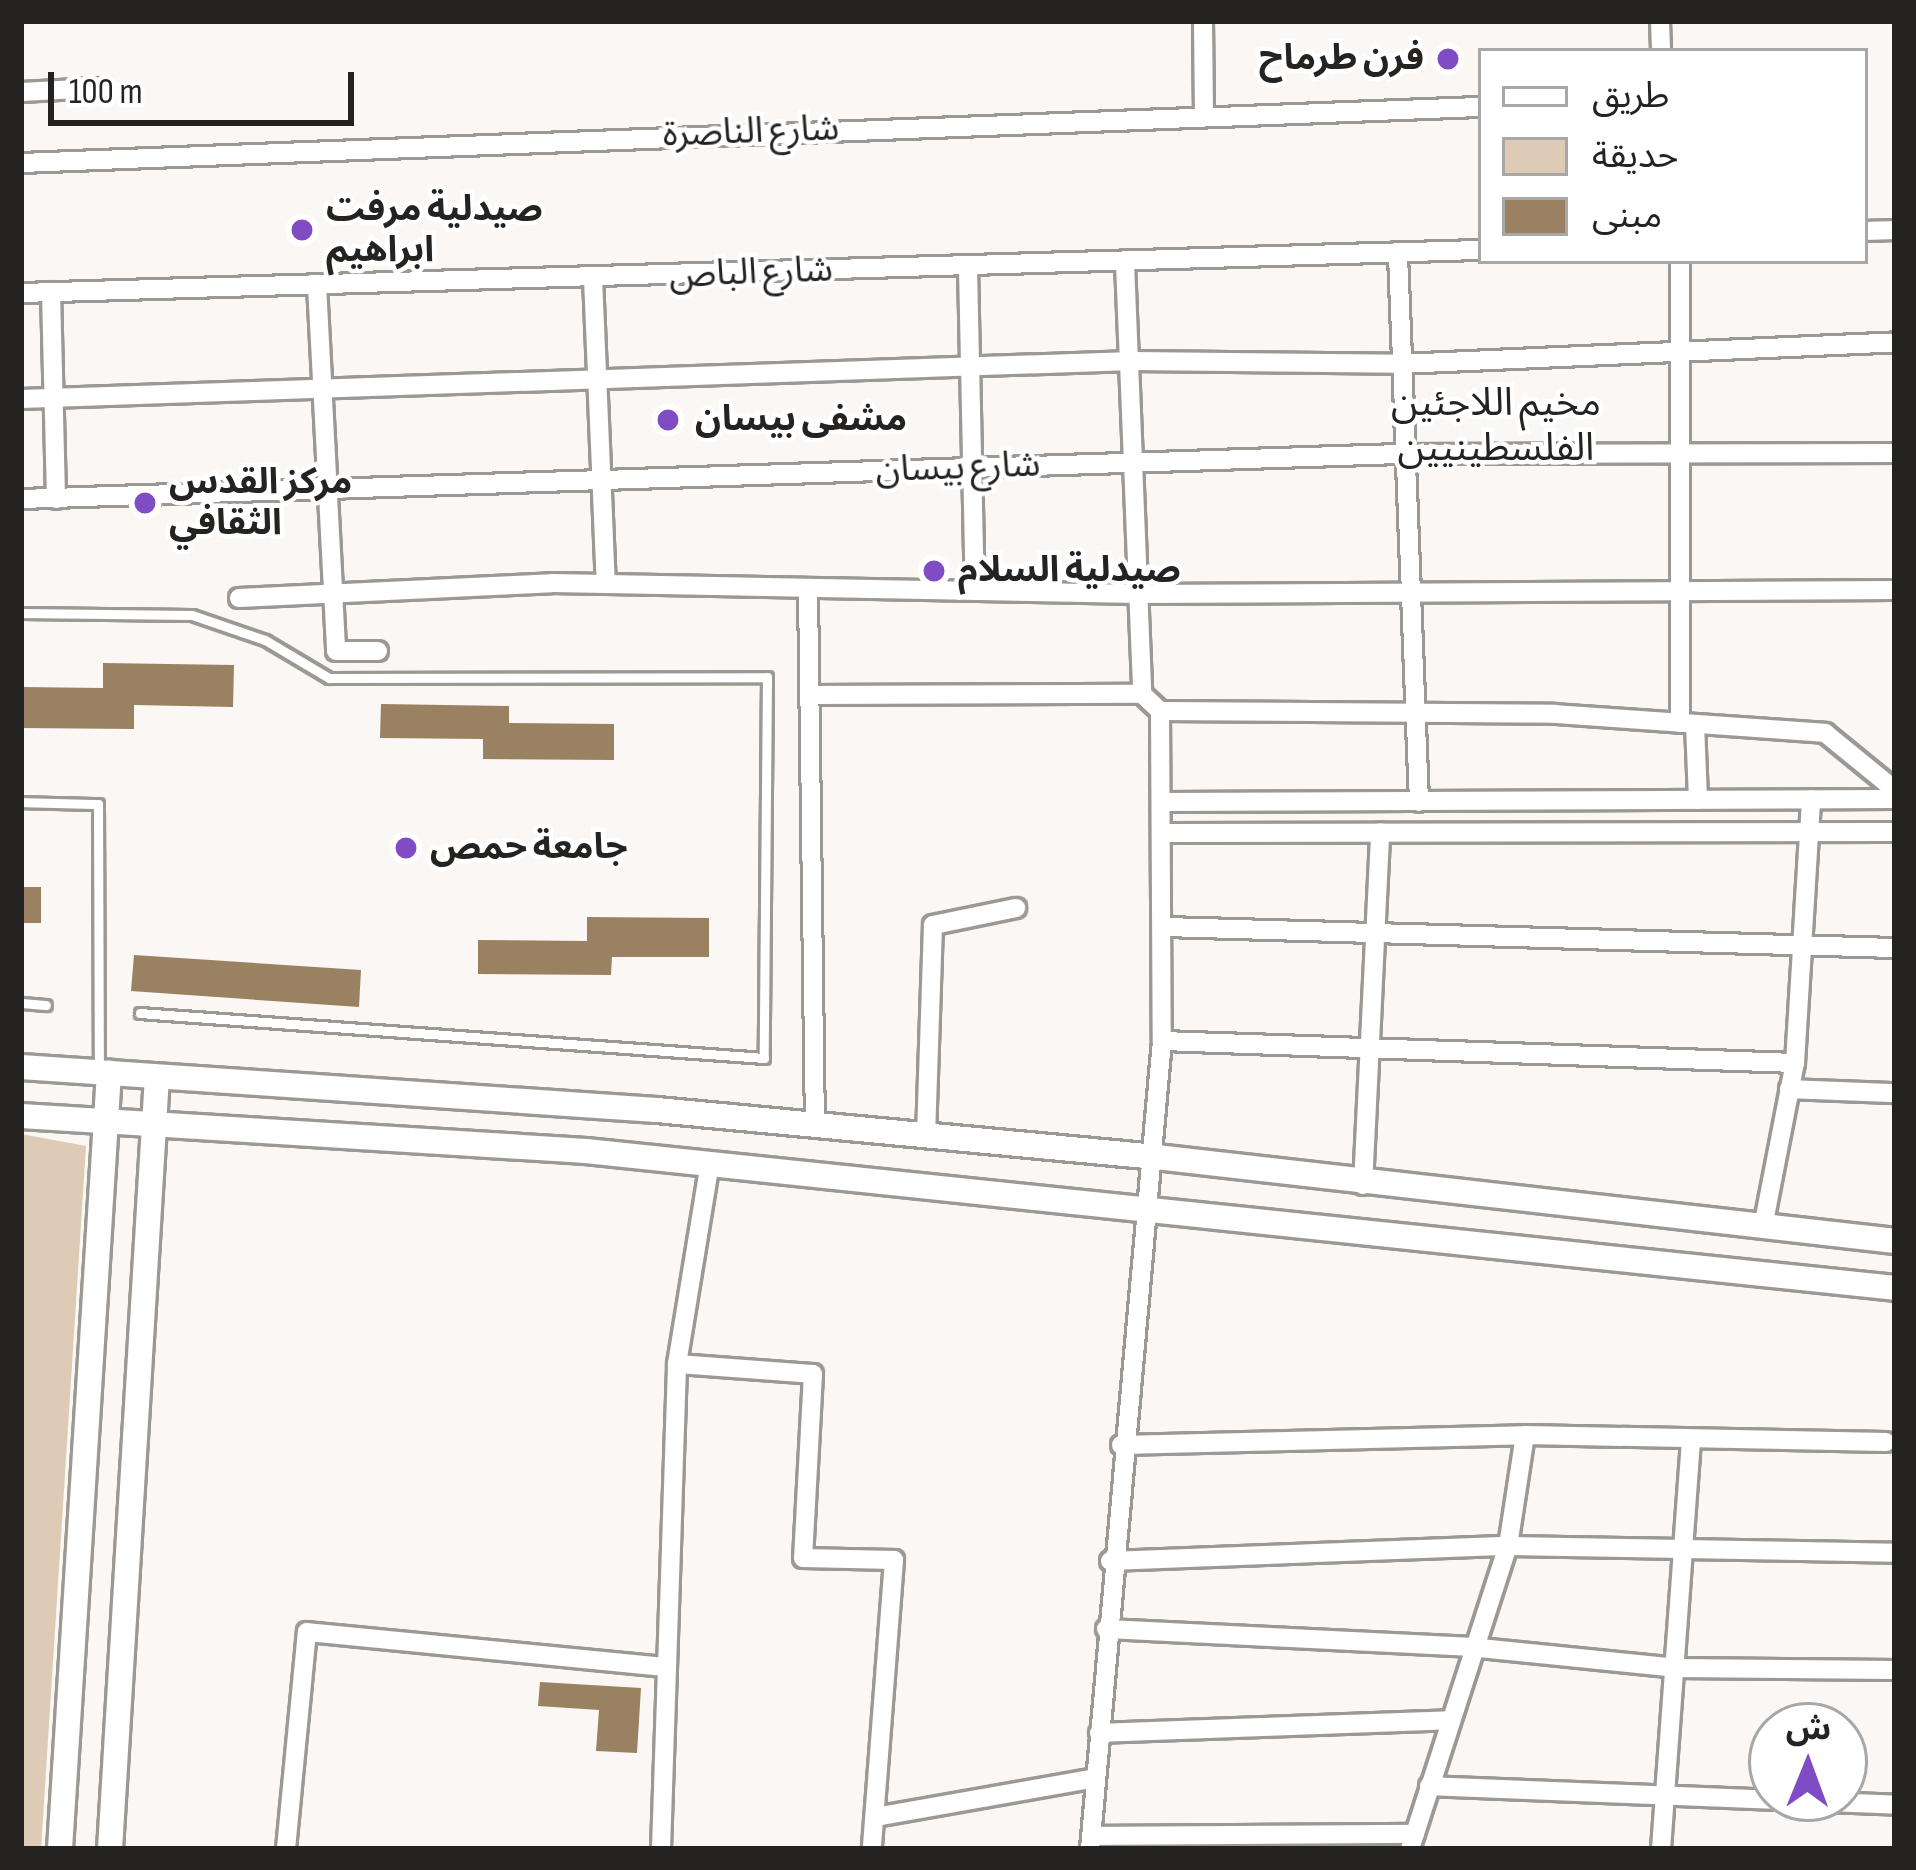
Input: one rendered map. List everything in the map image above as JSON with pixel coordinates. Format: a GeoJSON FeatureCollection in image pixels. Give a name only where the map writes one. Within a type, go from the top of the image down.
{"type":"FeatureCollection","features":[{"type":"Feature","properties":{"kind":"main road"},"geometry":{"type":"LineString","coordinates":[[21,1067],[1156,1157],[1363,1184],[1895,1240]]}},
{"type":"Feature","properties":{"kind":"main road"},"geometry":{"type":"LineString","coordinates":[[60,1849],[108,1124],[104,1072]]}},
{"type":"Feature","properties":{"kind":"main road"},"geometry":{"type":"LineString","coordinates":[[110,1849],[157,1077]]}},
{"type":"Feature","properties":{"kind":"main road"},"geometry":{"type":"LineString","coordinates":[[21,1116],[710,1163],[1895,1288]]}},
{"type":"Feature","properties":{"kind":"street"},"geometry":{"type":"LineString","coordinates":[[1203,21],[1204,112]]}},
{"type":"Feature","properties":{"kind":"street"},"geometry":{"type":"LineString","coordinates":[[21,92],[97,88]]}},
{"type":"Feature","properties":{"kind":"street","name":"شارع الناصرة"},"geometry":{"type":"LineString","coordinates":[[21,163],[1204,112],[1478,107]]}},
{"type":"Feature","properties":{"kind":"street","name":"شارع الباص"},"geometry":{"type":"LineString","coordinates":[[21,293],[1478,250]]}},
{"type":"Feature","properties":{"kind":"street"},"geometry":{"type":"LineString","coordinates":[[1398,256],[1405,591],[1419,802]]}},
{"type":"Feature","properties":{"kind":"street"},"geometry":{"type":"LineString","coordinates":[[1125,263],[1142,694]]}},
{"type":"Feature","properties":{"kind":"street"},"geometry":{"type":"LineString","coordinates":[[1680,264],[1678,453],[1687,723],[1698,800]]}},
{"type":"Feature","properties":{"kind":"street"},"geometry":{"type":"LineString","coordinates":[[968,267],[976,591]]}},
{"type":"Feature","properties":{"kind":"street"},"geometry":{"type":"LineString","coordinates":[[593,278],[606,584]]}},
{"type":"Feature","properties":{"kind":"street"},"geometry":{"type":"LineString","coordinates":[[317,285],[336,651],[378,651]]}},
{"type":"Feature","properties":{"kind":"street"},"geometry":{"type":"LineString","coordinates":[[51,292],[56,499]]}},
{"type":"Feature","properties":{"kind":"street"},"geometry":{"type":"LineString","coordinates":[[21,399],[323,394],[1132,362],[1400,364],[1679,347],[1895,342]]}},
{"type":"Feature","properties":{"kind":"street","name":"شارع بيسان"},"geometry":{"type":"LineString","coordinates":[[21,499],[1402,454],[1895,453]]}},
{"type":"Feature","properties":{"kind":"street"},"geometry":{"type":"LineString","coordinates":[[239,598],[606,584],[1138,594],[1895,590]]}},
{"type":"Feature","properties":{"kind":"street"},"geometry":{"type":"LineString","coordinates":[[808,588],[814,1127]]}},
{"type":"Feature","properties":{"kind":"street"},"geometry":{"type":"LineString","coordinates":[[810,695],[1142,694],[1160,710],[1687,723],[1825,733],[1895,790]]}},
{"type":"Feature","properties":{"kind":"street"},"geometry":{"type":"LineString","coordinates":[[1160,710],[1165,927],[1156,1157],[1146,1206],[1121,1445],[1100,1732],[1090,1780],[1090,1842],[1413,1841],[1470,1647],[1508,1546],[1525,1435]]}},
{"type":"Feature","properties":{"kind":"street"},"geometry":{"type":"LineString","coordinates":[[1763,1227],[1795,1063],[1811,799]]}},
{"type":"Feature","properties":{"kind":"street"},"geometry":{"type":"LineString","coordinates":[[1162,802],[1895,799]]}},
{"type":"Feature","properties":{"kind":"street"},"geometry":{"type":"LineString","coordinates":[[1363,1184],[1365,1045],[1380,832]]}},
{"type":"Feature","properties":{"kind":"street"},"geometry":{"type":"LineString","coordinates":[[1164,833],[1895,832]]}},
{"type":"Feature","properties":{"kind":"street"},"geometry":{"type":"LineString","coordinates":[[926,1136],[933,925],[1016,908]]}},
{"type":"Feature","properties":{"kind":"street"},"geometry":{"type":"LineString","coordinates":[[1165,927],[1895,948]]}},
{"type":"Feature","properties":{"kind":"street"},"geometry":{"type":"LineString","coordinates":[[1162,1041],[1795,1063]]}},
{"type":"Feature","properties":{"kind":"street"},"geometry":{"type":"LineString","coordinates":[[1790,1089],[1895,1093]]}},
{"type":"Feature","properties":{"kind":"street"},"geometry":{"type":"LineString","coordinates":[[661,1849],[663,1666],[677,1364],[710,1163]]}},
{"type":"Feature","properties":{"kind":"street"},"geometry":{"type":"LineString","coordinates":[[677,1364],[813,1374],[803,1558],[894,1560],[872,1849]]}},
{"type":"Feature","properties":{"kind":"street"},"geometry":{"type":"LineString","coordinates":[[1121,1445],[1525,1435],[1886,1442]]}},
{"type":"Feature","properties":{"kind":"street"},"geometry":{"type":"LineString","coordinates":[[1661,1849],[1691,1438]]}},
{"type":"Feature","properties":{"kind":"street"},"geometry":{"type":"LineString","coordinates":[[1110,1561],[1508,1546],[1895,1553]]}},
{"type":"Feature","properties":{"kind":"street"},"geometry":{"type":"LineString","coordinates":[[1106,1629],[1470,1647],[1675,1668],[1895,1670]]}},
{"type":"Feature","properties":{"kind":"street"},"geometry":{"type":"LineString","coordinates":[[286,1849],[307,1632],[663,1666]]}},
{"type":"Feature","properties":{"kind":"street"},"geometry":{"type":"LineString","coordinates":[[1100,1732],[1448,1720]]}},
{"type":"Feature","properties":{"kind":"street"},"geometry":{"type":"LineString","coordinates":[[874,1817],[1090,1780]]}},
{"type":"Feature","properties":{"kind":"street"},"geometry":{"type":"LineString","coordinates":[[1429,1786],[1664,1801],[1895,1805]]}},
{"type":"Feature","properties":{"kind":"lane"},"geometry":{"type":"LineString","coordinates":[[21,613],[192,615],[265,640],[329,678],[767,677],[767,1052],[758,1061],[140,1013]]}},
{"type":"Feature","properties":{"kind":"lane"},"geometry":{"type":"LineString","coordinates":[[21,802],[98,804],[104,1072]]}},
{"type":"Feature","properties":{"kind":"lane"},"geometry":{"type":"LineString","coordinates":[[21,1003],[46,1005]]}},
{"type":"Feature","properties":{"kind":"green space"},"geometry":{"type":"Polygon","coordinates":[[[21,1134],[86,1146],[41,1849],[21,1849],[21,1134]]]}},
{"type":"Feature","properties":{"kind":"building"},"geometry":{"type":"Polygon","coordinates":[[[103,663],[234,665],[233,707],[134,705],[134,729],[21,728],[21,687],[103,688],[103,663]]]}},
{"type":"Feature","properties":{"kind":"building"},"geometry":{"type":"Polygon","coordinates":[[[381,704],[509,706],[509,723],[614,724],[614,760],[483,759],[483,739],[380,738],[381,704]]]}},
{"type":"Feature","properties":{"kind":"building"},"geometry":{"type":"Polygon","coordinates":[[[21,887],[41,887],[41,923],[21,923],[21,887]]]}},
{"type":"Feature","properties":{"kind":"building"},"geometry":{"type":"Polygon","coordinates":[[[587,917],[709,918],[709,957],[612,957],[611,975],[478,974],[478,940],[587,941],[587,917]]]}},
{"type":"Feature","properties":{"kind":"building"},"geometry":{"type":"Polygon","coordinates":[[[134,955],[361,970],[359,1007],[131,991],[134,955]]]}},
{"type":"Feature","properties":{"kind":"building"},"geometry":{"type":"Polygon","coordinates":[[[540,1682],[641,1688],[637,1753],[596,1751],[599,1710],[538,1706],[540,1682]]]}},
{"type":"Feature","properties":{"kind":"place","name":"فرن طرماح"},"geometry":{"type":"Point","coordinates":[1448,59]}},
{"type":"Feature","properties":{"kind":"place","name":"صيدلية مرفت ابراهيم"},"geometry":{"type":"Point","coordinates":[302,230]}},
{"type":"Feature","properties":{"kind":"place","name":"مشفى بيسان"},"geometry":{"type":"Point","coordinates":[668,420]}},
{"type":"Feature","properties":{"kind":"place","name":"مركز القدس الثقافي"},"geometry":{"type":"Point","coordinates":[145,503]}},
{"type":"Feature","properties":{"kind":"place","name":"صيدلية السلام"},"geometry":{"type":"Point","coordinates":[934,571]}},
{"type":"Feature","properties":{"kind":"place","name":"جامعة حمص"},"geometry":{"type":"Point","coordinates":[406,848]}},
{"type":"Feature","properties":{"kind":"district","name":"مخيم اللاجئين الفلسطينيين"},"geometry":{"type":"Point","coordinates":[1496,428]}}]}
